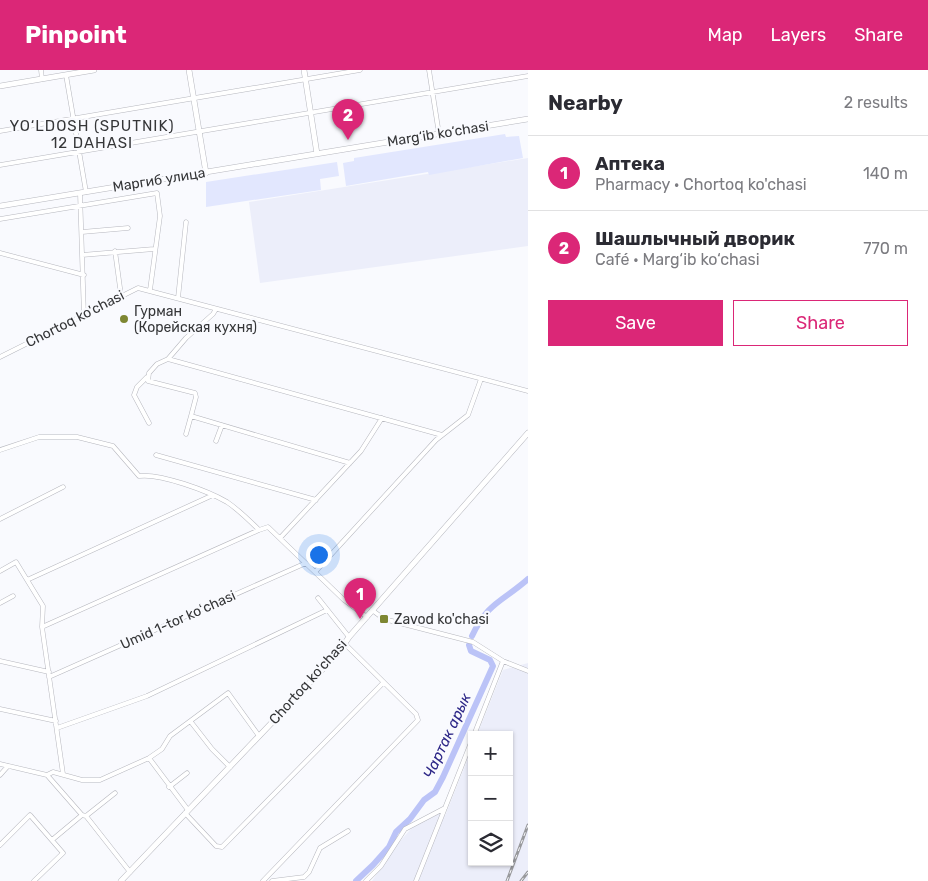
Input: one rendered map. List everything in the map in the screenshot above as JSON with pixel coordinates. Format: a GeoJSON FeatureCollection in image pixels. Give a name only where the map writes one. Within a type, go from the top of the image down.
{"type":"FeatureCollection","features":[{"type":"Feature","properties":{"kind":"street"},"geometry":{"type":"LineString","coordinates":[[41,70],[42,79]]}},
{"type":"Feature","properties":{"kind":"street"},"geometry":{"type":"LineString","coordinates":[[0,86],[94,70]]}},
{"type":"Feature","properties":{"kind":"street"},"geometry":{"type":"LineString","coordinates":[[189,70],[206,173]]}},
{"type":"Feature","properties":{"kind":"street"},"geometry":{"type":"LineString","coordinates":[[304,70],[317,154]]}},
{"type":"Feature","properties":{"kind":"street"},"geometry":{"type":"LineString","coordinates":[[0,131],[360,70]]}},
{"type":"Feature","properties":{"kind":"street"},"geometry":{"type":"LineString","coordinates":[[429,70],[439,134]]}},
{"type":"Feature","properties":{"kind":"street"},"geometry":{"type":"LineString","coordinates":[[66,75],[80,152],[83,193],[81,207],[84,316]]}},
{"type":"Feature","properties":{"kind":"street"},"geometry":{"type":"LineString","coordinates":[[0,165],[200,133],[311,112],[528,76]]}},
{"type":"Feature","properties":{"kind":"street","name":"Marg‘ib ko‘chasi"},"geometry":{"type":"LineString","coordinates":[[317,154],[528,119]]}},
{"type":"Feature","properties":{"kind":"street","name":"Маргиб улица"},"geometry":{"type":"LineString","coordinates":[[0,206],[317,154]]}},
{"type":"Feature","properties":{"kind":"street"},"geometry":{"type":"LineString","coordinates":[[0,219],[158,194],[160,216],[154,249],[150,290]]}},
{"type":"Feature","properties":{"kind":"street"},"geometry":{"type":"LineString","coordinates":[[178,298],[186,222]]}},
{"type":"Feature","properties":{"kind":"street"},"geometry":{"type":"LineString","coordinates":[[82,232],[128,228]]}},
{"type":"Feature","properties":{"kind":"street"},"geometry":{"type":"LineString","coordinates":[[82,254],[154,249]]}},
{"type":"Feature","properties":{"kind":"street"},"geometry":{"type":"LineString","coordinates":[[115,251],[121,295]]}},
{"type":"Feature","properties":{"kind":"street"},"geometry":{"type":"LineString","coordinates":[[0,253],[84,275]]}},
{"type":"Feature","properties":{"kind":"street","name":"Chortoq ko'chasi"},"geometry":{"type":"LineString","coordinates":[[0,357],[136,288],[150,290],[528,391]]}},
{"type":"Feature","properties":{"kind":"street"},"geometry":{"type":"LineString","coordinates":[[168,359],[186,338],[213,314],[216,309]]}},
{"type":"Feature","properties":{"kind":"street"},"geometry":{"type":"LineString","coordinates":[[149,423],[134,395],[137,387],[160,361],[168,359],[442,435]]}},
{"type":"Feature","properties":{"kind":"street"},"geometry":{"type":"LineString","coordinates":[[147,377],[149,382],[195,393],[196,397],[186,434]]}},
{"type":"Feature","properties":{"kind":"street"},"geometry":{"type":"LineString","coordinates":[[316,571],[442,435],[468,416],[481,379]]}},
{"type":"Feature","properties":{"kind":"street"},"geometry":{"type":"LineString","coordinates":[[191,416],[350,463]]}},
{"type":"Feature","properties":{"kind":"street"},"geometry":{"type":"LineString","coordinates":[[280,538],[350,463],[372,436],[382,418]]}},
{"type":"Feature","properties":{"kind":"street"},"geometry":{"type":"LineString","coordinates":[[216,442],[222,425]]}},
{"type":"Feature","properties":{"kind":"street","name":"Chortoq ko'chasi"},"geometry":{"type":"LineString","coordinates":[[121,881],[345,644],[372,610],[528,433]]}},
{"type":"Feature","properties":{"kind":"street"},"geometry":{"type":"LineString","coordinates":[[0,450],[39,437],[77,437],[113,446],[139,476],[155,475],[213,495],[242,513],[259,530]]}},
{"type":"Feature","properties":{"kind":"street"},"geometry":{"type":"LineString","coordinates":[[156,455],[316,500]]}},
{"type":"Feature","properties":{"kind":"street"},"geometry":{"type":"LineString","coordinates":[[0,519],[63,487]]}},
{"type":"Feature","properties":{"kind":"street"},"geometry":{"type":"LineString","coordinates":[[27,580],[213,495]]}},
{"type":"Feature","properties":{"kind":"street"},"geometry":{"type":"LineString","coordinates":[[42,627],[267,527],[316,571],[344,600],[367,617]]}},
{"type":"Feature","properties":{"kind":"street"},"geometry":{"type":"LineString","coordinates":[[0,570],[16,562],[43,606],[42,627],[63,774]]}},
{"type":"Feature","properties":{"kind":"street","name":"Umid 1-tor koʻchasi"},"geometry":{"type":"LineString","coordinates":[[49,674],[306,563]]}},
{"type":"Feature","properties":{"kind":"street"},"geometry":{"type":"LineString","coordinates":[[0,603],[13,596]]}},
{"type":"Feature","properties":{"kind":"street"},"geometry":{"type":"LineString","coordinates":[[318,598],[349,637]]}},
{"type":"Feature","properties":{"kind":"street"},"geometry":{"type":"LineString","coordinates":[[57,728],[147,696],[327,610]]}},
{"type":"Feature","properties":{"kind":"street"},"geometry":{"type":"LineString","coordinates":[[372,610],[384,619],[473,642],[503,661],[528,671]]}},
{"type":"Feature","properties":{"kind":"street"},"geometry":{"type":"LineString","coordinates":[[263,881],[418,720],[416,714],[345,644]]}},
{"type":"Feature","properties":{"kind":"street"},"geometry":{"type":"LineString","coordinates":[[0,661],[49,674]]}},
{"type":"Feature","properties":{"kind":"street"},"geometry":{"type":"LineString","coordinates":[[476,731],[503,661]]}},
{"type":"Feature","properties":{"kind":"street"},"geometry":{"type":"LineString","coordinates":[[149,758],[186,812],[216,846],[222,847],[383,683]]}},
{"type":"Feature","properties":{"kind":"street"},"geometry":{"type":"LineString","coordinates":[[47,775],[53,772],[82,780],[100,780],[149,758],[162,749],[170,736],[228,693],[259,736]]}},
{"type":"Feature","properties":{"kind":"street"},"geometry":{"type":"LineString","coordinates":[[0,710],[56,721]]}},
{"type":"Feature","properties":{"kind":"street"},"geometry":{"type":"LineString","coordinates":[[191,722],[212,749],[230,767]]}},
{"type":"Feature","properties":{"kind":"street"},"geometry":{"type":"LineString","coordinates":[[416,881],[468,750]]}},
{"type":"Feature","properties":{"kind":"street"},"geometry":{"type":"LineString","coordinates":[[0,764],[47,775],[84,815],[130,872]]}},
{"type":"Feature","properties":{"kind":"street"},"geometry":{"type":"LineString","coordinates":[[0,774],[8,766]]}},
{"type":"Feature","properties":{"kind":"street"},"geometry":{"type":"LineString","coordinates":[[169,788],[187,773]]}},
{"type":"Feature","properties":{"kind":"street"},"geometry":{"type":"LineString","coordinates":[[52,840],[115,793]]}},
{"type":"Feature","properties":{"kind":"street"},"geometry":{"type":"LineString","coordinates":[[366,881],[390,853],[405,829],[445,808]]}},
{"type":"Feature","properties":{"kind":"street"},"geometry":{"type":"LineString","coordinates":[[0,845],[30,815],[62,853],[34,881]]}},
{"type":"Feature","properties":{"kind":"street"},"geometry":{"type":"LineString","coordinates":[[272,881],[304,877],[309,872],[320,848],[348,831]]}},
{"type":"Feature","properties":{"kind":"shaded area"},"geometry":{"type":"Polygon","coordinates":[[[505,134],[506,137],[519,136],[523,158],[429,175],[428,172],[346,186],[343,163],[354,161],[354,158],[505,134]]]}},
{"type":"Feature","properties":{"kind":"shaded area"},"geometry":{"type":"Polygon","coordinates":[[[528,158],[528,246],[260,283],[249,202],[528,158]]]}},
{"type":"Feature","properties":{"kind":"shaded area"},"geometry":{"type":"Polygon","coordinates":[[[337,162],[339,176],[320,179],[321,190],[206,207],[206,182],[337,162]]]}},
{"type":"Feature","properties":{"kind":"shaded area"},"geometry":{"type":"Polygon","coordinates":[[[528,663],[528,881],[372,881],[395,847],[416,823],[438,813],[445,816],[468,758],[468,866],[513,866],[513,731],[479,731],[503,670],[528,663]]]}},
{"type":"Feature","properties":{"kind":"waterway","name":"Чартак арык"},"geometry":{"type":"LineString","coordinates":[[472,636],[490,609],[528,579]]}},
{"type":"Feature","properties":{"kind":"waterway","name":"Чартак арык"},"geometry":{"type":"LineString","coordinates":[[356,881],[389,847],[396,832],[410,819],[424,800],[435,792],[443,777],[493,666],[490,660],[471,651],[469,645]]}},
{"type":"Feature","properties":{"kind":"railway"},"geometry":{"type":"LineString","coordinates":[[507,881],[528,825]]}},
{"type":"Feature","properties":{"kind":"railway"},"geometry":{"type":"LineString","coordinates":[[521,881],[528,872]]}},
{"type":"Feature","properties":{"kind":"place","name":"Шашлычный дворик"},"geometry":{"type":"Point","coordinates":[348,140]}},
{"type":"Feature","properties":{"kind":"place","name":"Гурман (Корейская кухня)"},"geometry":{"type":"Point","coordinates":[124,319]}},
{"type":"Feature","properties":{"kind":"place","name":"Аптека"},"geometry":{"type":"Point","coordinates":[360,619]}},
{"type":"Feature","properties":{"kind":"place","name":"Zavod ko'chasi"},"geometry":{"type":"Point","coordinates":[384,619]}},
{"type":"Feature","properties":{"kind":"district","name":"YO‘LDOSH (SPUTNIK) 12 DAHASI"},"geometry":{"type":"Point","coordinates":[92,134]}}]}
